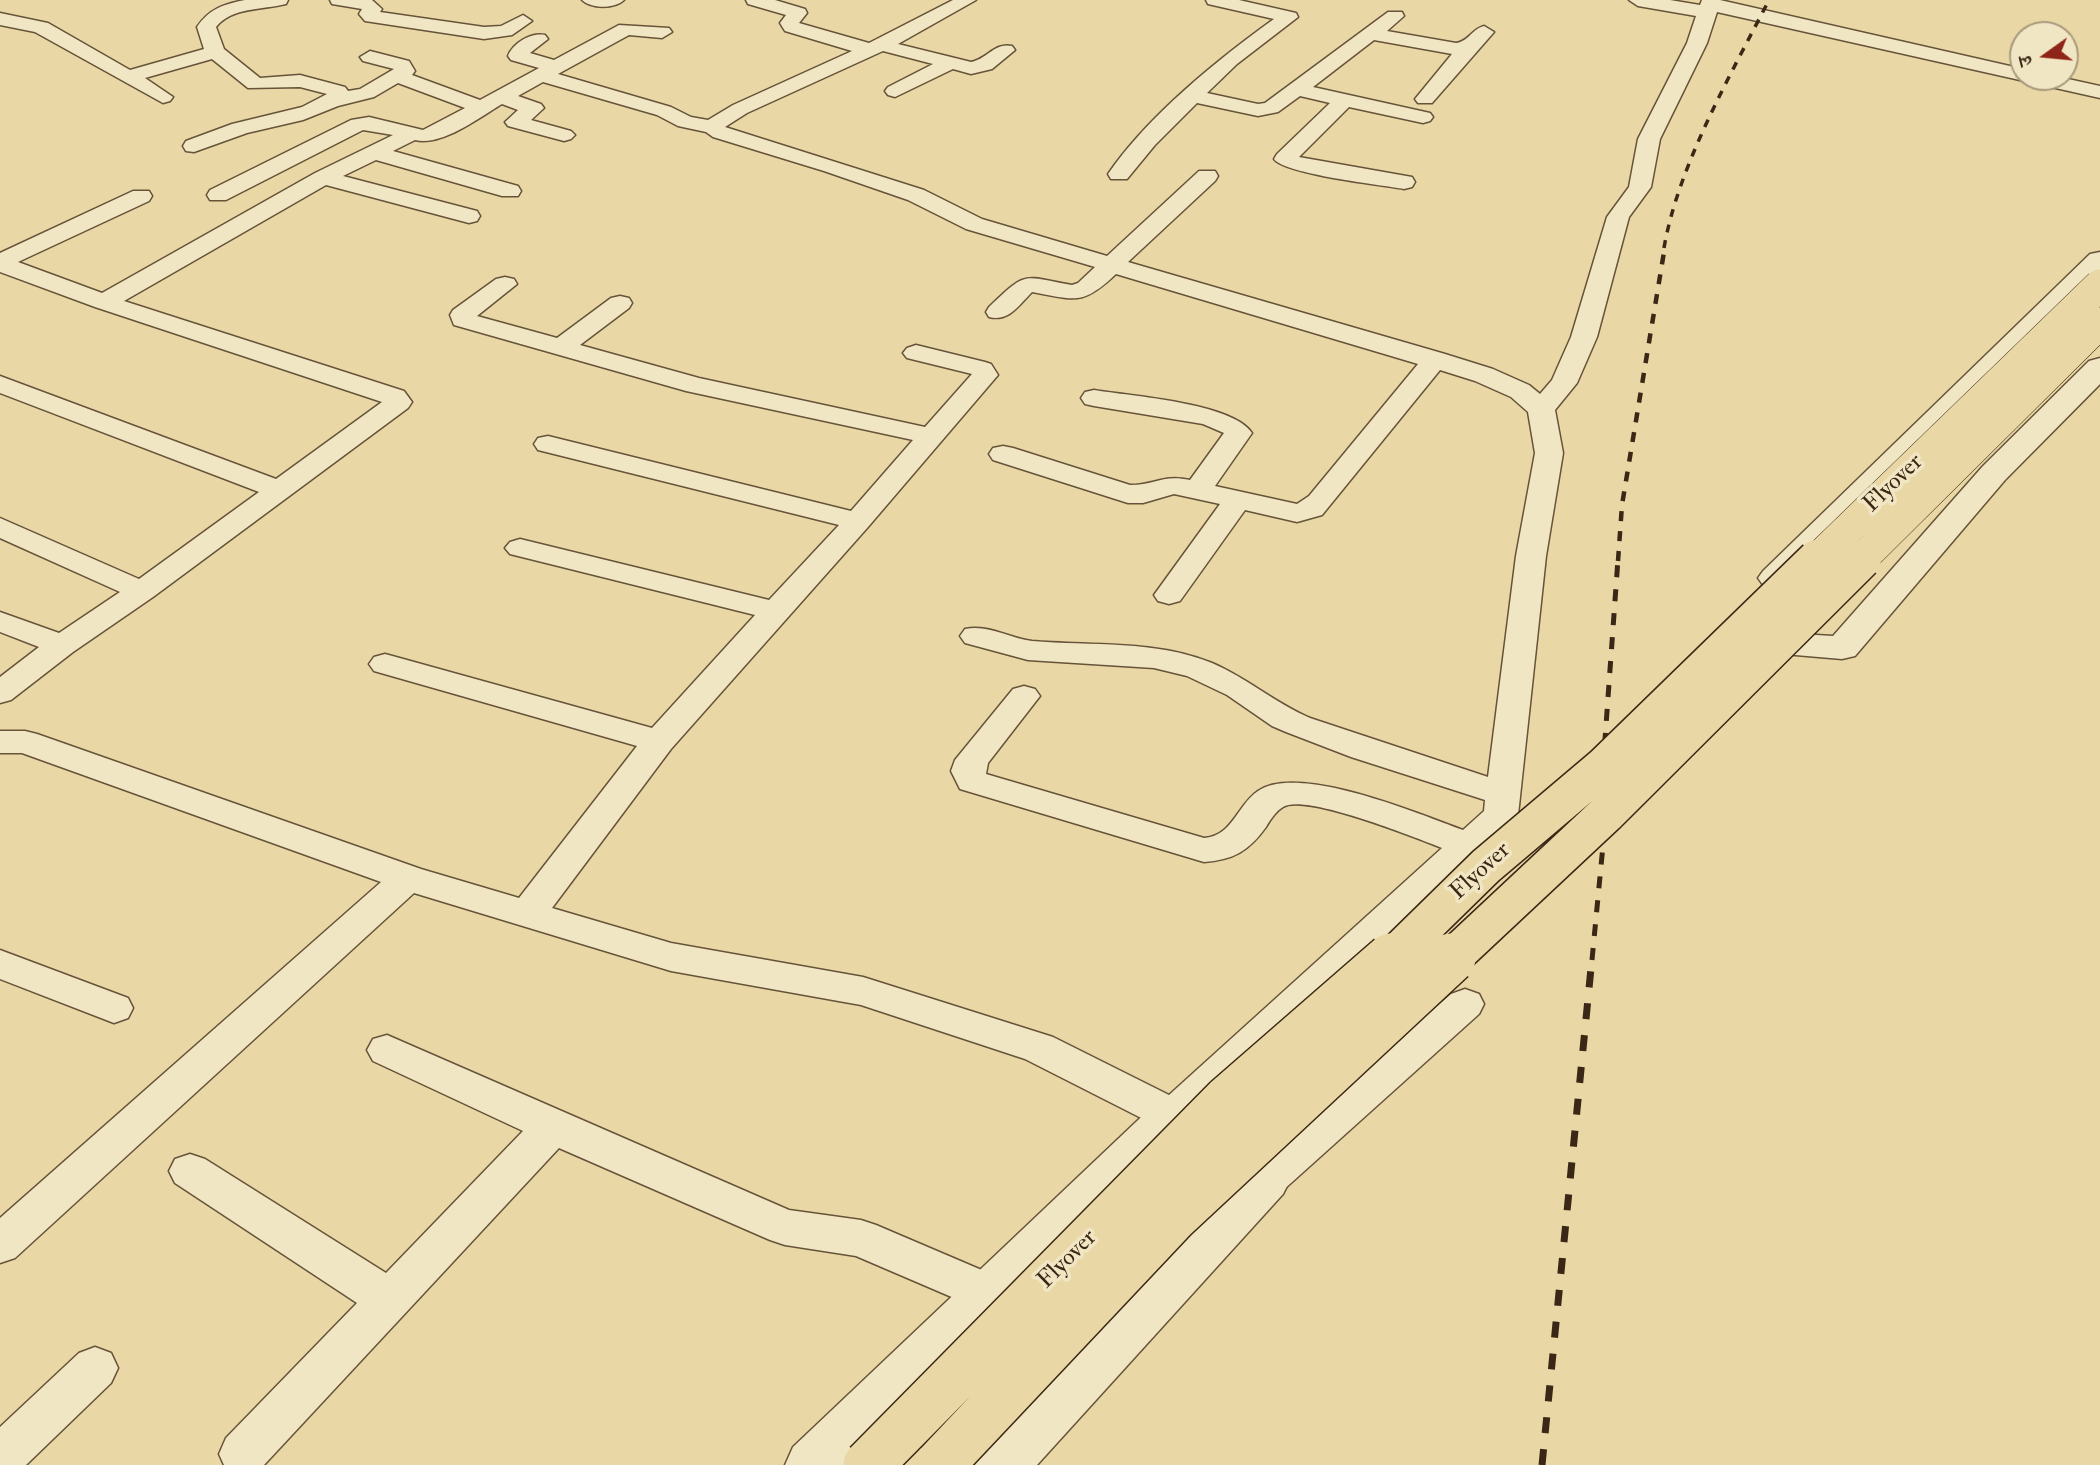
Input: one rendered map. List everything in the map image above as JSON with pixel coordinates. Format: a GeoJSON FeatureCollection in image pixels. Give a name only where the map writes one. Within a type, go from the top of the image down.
{"type":"FeatureCollection","features":[{"type":"Feature","properties":{"kind":"highway","name":"Flyover"},"geometry":{"type":"LineString","coordinates":[[868,1465],[1228,1100],[1381,968],[1486,866],[1603,767],[2100,285]]}},
{"type":"Feature","properties":{"kind":"highway","name":"Flyover"},"geometry":{"type":"LineString","coordinates":[[939,1465],[1174,1216],[1606,814],[2100,323]]}},
{"type":"Feature","properties":{"kind":"street"},"geometry":{"type":"LineString","coordinates":[[279,0],[234,8],[210,20],[206,27],[215,52],[249,82],[315,83],[340,93],[333,101]]}},
{"type":"Feature","properties":{"kind":"street"},"geometry":{"type":"LineString","coordinates":[[339,0],[370,5],[373,9],[368,14],[372,17],[475,32],[500,32],[523,21]]}},
{"type":"Feature","properties":{"kind":"street"},"geometry":{"type":"LineString","coordinates":[[591,0],[615,0]]}},
{"type":"Feature","properties":{"kind":"street"},"geometry":{"type":"LineString","coordinates":[[755,0],[798,12],[789,23],[792,27],[951,63],[976,68],[1005,50]]}},
{"type":"Feature","properties":{"kind":"street"},"geometry":{"type":"LineString","coordinates":[[713,127],[721,119],[740,109],[876,47],[967,0]]}},
{"type":"Feature","properties":{"kind":"street"},"geometry":{"type":"LineString","coordinates":[[1119,174],[1147,140],[1230,60],[1289,17],[1215,0]]}},
{"type":"Feature","properties":{"kind":"street"},"geometry":{"type":"LineString","coordinates":[[1637,0],[1709,5],[2009,72]]}},
{"type":"Feature","properties":{"kind":"street"},"geometry":{"type":"LineString","coordinates":[[1541,409],[1564,383],[1584,337],[1618,217],[1640,187],[1649,139],[1697,43],[1709,5]]}},
{"type":"Feature","properties":{"kind":"street"},"geometry":{"type":"LineString","coordinates":[[1193,96],[1262,110],[1274,106],[1395,16]]}},
{"type":"Feature","properties":{"kind":"street"},"geometry":{"type":"LineString","coordinates":[[0,19],[41,27],[163,97]]}},
{"type":"Feature","properties":{"kind":"street"},"geometry":{"type":"LineString","coordinates":[[218,195],[358,124],[369,123],[411,134],[431,135],[626,30],[662,32]]}},
{"type":"Feature","properties":{"kind":"street"},"geometry":{"type":"LineString","coordinates":[[1297,89],[1345,100],[1424,108],[1468,48],[1485,32]]}},
{"type":"Feature","properties":{"kind":"street"},"geometry":{"type":"LineString","coordinates":[[1371,34],[1456,49],[1468,48]]}},
{"type":"Feature","properties":{"kind":"street"},"geometry":{"type":"LineString","coordinates":[[538,39],[517,53],[518,56],[550,72],[664,111],[685,122],[713,127],[720,133],[832,166],[916,195],[974,224],[1223,300],[1436,359],[1508,385],[1541,409],[1549,453],[1531,556],[1501,815],[1174,1116],[813,1465]]}},
{"type":"Feature","properties":{"kind":"street"},"geometry":{"type":"LineString","coordinates":[[130,76],[215,52]]}},
{"type":"Feature","properties":{"kind":"street"},"geometry":{"type":"LineString","coordinates":[[194,146],[234,130],[296,115],[333,101],[367,93],[399,77],[405,71],[402,65],[370,57]]}},
{"type":"Feature","properties":{"kind":"street"},"geometry":{"type":"LineString","coordinates":[[895,91],[951,63]]}},
{"type":"Feature","properties":{"kind":"street"},"geometry":{"type":"LineString","coordinates":[[399,77],[483,108]]}},
{"type":"Feature","properties":{"kind":"street"},"geometry":{"type":"LineString","coordinates":[[2079,87],[2100,92]]}},
{"type":"Feature","properties":{"kind":"street"},"geometry":{"type":"LineString","coordinates":[[503,98],[534,108],[515,121],[564,135]]}},
{"type":"Feature","properties":{"kind":"street"},"geometry":{"type":"LineString","coordinates":[[1345,100],[1285,159],[1298,164],[1404,182]]}},
{"type":"Feature","properties":{"kind":"street"},"geometry":{"type":"LineString","coordinates":[[104,302],[323,178],[411,134]]}},
{"type":"Feature","properties":{"kind":"street"},"geometry":{"type":"LineString","coordinates":[[372,152],[510,191]]}},
{"type":"Feature","properties":{"kind":"street"},"geometry":{"type":"LineString","coordinates":[[998,312],[1027,284],[1082,291],[1207,176]]}},
{"type":"Feature","properties":{"kind":"street"},"geometry":{"type":"LineString","coordinates":[[323,178],[469,216]]}},
{"type":"Feature","properties":{"kind":"street"},"geometry":{"type":"LineString","coordinates":[[0,263],[141,196]]}},
{"type":"Feature","properties":{"kind":"street"},"geometry":{"type":"LineString","coordinates":[[2099,369],[1994,473],[1842,648],[1710,640],[2100,260]]}},
{"type":"Feature","properties":{"kind":"street"},"geometry":{"type":"LineString","coordinates":[[0,263],[104,302],[399,400],[397,405],[142,591],[62,645],[0,693]]}},
{"type":"Feature","properties":{"kind":"street"},"geometry":{"type":"LineString","coordinates":[[505,284],[462,315],[463,320],[695,385],[931,436]]}},
{"type":"Feature","properties":{"kind":"street"},"geometry":{"type":"LineString","coordinates":[[559,348],[620,303]]}},
{"type":"Feature","properties":{"kind":"street"},"geometry":{"type":"LineString","coordinates":[[527,914],[659,741],[858,520],[985,372],[976,367],[916,353]]}},
{"type":"Feature","properties":{"kind":"street"},"geometry":{"type":"LineString","coordinates":[[1003,454],[1128,494],[1143,494],[1167,485],[1285,513],[1297,513],[1312,509],[1436,359]]}},
{"type":"Feature","properties":{"kind":"street"},"geometry":{"type":"LineString","coordinates":[[0,384],[280,490]]}},
{"type":"Feature","properties":{"kind":"street"},"geometry":{"type":"LineString","coordinates":[[1094,398],[1210,417],[1235,428],[1238,433],[1235,439],[1197,491]]}},
{"type":"Feature","properties":{"kind":"street"},"geometry":{"type":"LineString","coordinates":[[548,444],[858,520]]}},
{"type":"Feature","properties":{"kind":"street"},"geometry":{"type":"LineString","coordinates":[[1169,595],[1237,501]]}},
{"type":"Feature","properties":{"kind":"street"},"geometry":{"type":"LineString","coordinates":[[0,527],[142,591]]}},
{"type":"Feature","properties":{"kind":"street"},"geometry":{"type":"LineString","coordinates":[[520,548],[775,611]]}},
{"type":"Feature","properties":{"kind":"street"},"geometry":{"type":"LineString","coordinates":[[0,621],[62,645]]}},
{"type":"Feature","properties":{"kind":"street"},"geometry":{"type":"LineString","coordinates":[[975,636],[1028,650],[1154,658],[1198,669],[1238,688],[1291,722],[1363,749],[1504,794]]}},
{"type":"Feature","properties":{"kind":"street"},"geometry":{"type":"LineString","coordinates":[[385,664],[659,741]]}},
{"type":"Feature","properties":{"kind":"street"},"geometry":{"type":"LineString","coordinates":[[1024,696],[972,760],[968,771],[972,781],[1204,850],[1215,851],[1231,845],[1274,796],[1294,791],[1359,807],[1469,845]]}},
{"type":"Feature","properties":{"kind":"street"},"geometry":{"type":"LineString","coordinates":[[0,742],[25,742],[408,878],[671,957],[863,991],[1039,1048],[1174,1116],[1266,1180]]}},
{"type":"Feature","properties":{"kind":"street"},"geometry":{"type":"LineString","coordinates":[[0,1245],[408,878]]}},
{"type":"Feature","properties":{"kind":"street"},"geometry":{"type":"LineString","coordinates":[[0,964],[114,1008]]}},
{"type":"Feature","properties":{"kind":"street"},"geometry":{"type":"LineString","coordinates":[[1001,1465],[1266,1180],[1465,1004]]}},
{"type":"Feature","properties":{"kind":"street"},"geometry":{"type":"LineString","coordinates":[[387,1050],[553,1127],[785,1227],[861,1238],[989,1294]]}},
{"type":"Feature","properties":{"kind":"street"},"geometry":{"type":"LineString","coordinates":[[243,1454],[553,1127]]}},
{"type":"Feature","properties":{"kind":"street"},"geometry":{"type":"LineString","coordinates":[[190,1171],[390,1300]]}},
{"type":"Feature","properties":{"kind":"street"},"geometry":{"type":"LineString","coordinates":[[0,1458],[95,1368]]}},
{"type":"Feature","properties":{"kind":"railway"},"geometry":{"type":"LineString","coordinates":[[1664,248],[1671,217],[1693,153],[1769,0]]}},
{"type":"Feature","properties":{"kind":"railway"},"geometry":{"type":"LineString","coordinates":[[1618,561],[1622,505],[1665,246]]}},
{"type":"Feature","properties":{"kind":"railway"},"geometry":{"type":"LineString","coordinates":[[1592,960],[1606,814],[1603,767],[1618,559]]}},
{"type":"Feature","properties":{"kind":"railway"},"geometry":{"type":"LineString","coordinates":[[1542,1465],[1592,958]]}}]}
